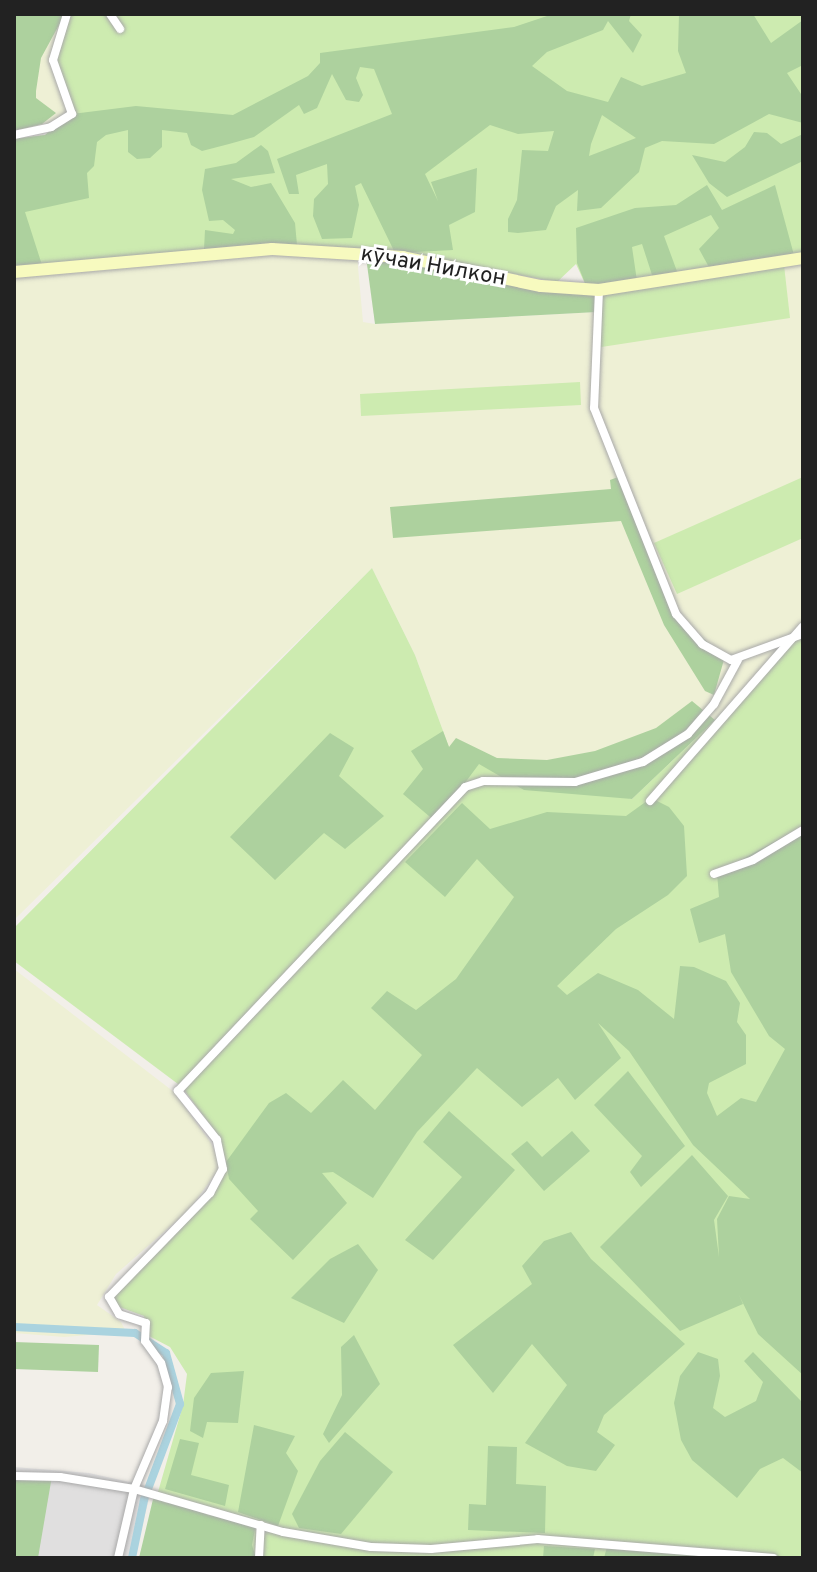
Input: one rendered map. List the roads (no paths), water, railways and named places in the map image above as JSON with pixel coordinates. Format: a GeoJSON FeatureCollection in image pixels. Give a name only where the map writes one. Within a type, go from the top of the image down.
{"type":"FeatureCollection","features":[{"type":"Feature","properties":{"kind":"street"},"geometry":{"type":"LineString","coordinates":[[14,135],[51,127],[72,114],[53,60],[67,14]]}},
{"type":"Feature","properties":{"kind":"street"},"geometry":{"type":"LineString","coordinates":[[110,14],[120,29]]}},
{"type":"Feature","properties":{"kind":"street","name":"кӯчаи Нилкон"},"geometry":{"type":"LineString","coordinates":[[14,272],[272,249],[403,257],[541,286],[599,290],[803,258]]}},
{"type":"Feature","properties":{"kind":"street"},"geometry":{"type":"LineString","coordinates":[[599,290],[591,390],[603,439],[676,614],[709,650],[738,660]]}},
{"type":"Feature","properties":{"kind":"street"},"geometry":{"type":"LineString","coordinates":[[650,801],[799,635],[803,626]]}},
{"type":"Feature","properties":{"kind":"street"},"geometry":{"type":"LineString","coordinates":[[118,1558],[136,1489],[168,1400],[161,1363],[141,1320],[115,1311],[111,1292],[210,1193],[223,1169],[217,1140],[178,1091],[465,787],[483,781],[575,782],[643,762],[688,734],[714,704],[738,660],[799,635]]}},
{"type":"Feature","properties":{"kind":"street"},"geometry":{"type":"LineString","coordinates":[[714,874],[753,860],[803,830]]}},
{"type":"Feature","properties":{"kind":"street"},"geometry":{"type":"LineString","coordinates":[[14,1476],[60,1477],[136,1489],[261,1525],[384,1548],[538,1539],[773,1558]]}},
{"type":"Feature","properties":{"kind":"street"},"geometry":{"type":"LineString","coordinates":[[259,1558],[261,1525]]}},
{"type":"Feature","properties":{"kind":"waterway"},"geometry":{"type":"LineString","coordinates":[[14,1327],[135,1333],[166,1353],[180,1404],[144,1500],[132,1558]]}}]}
